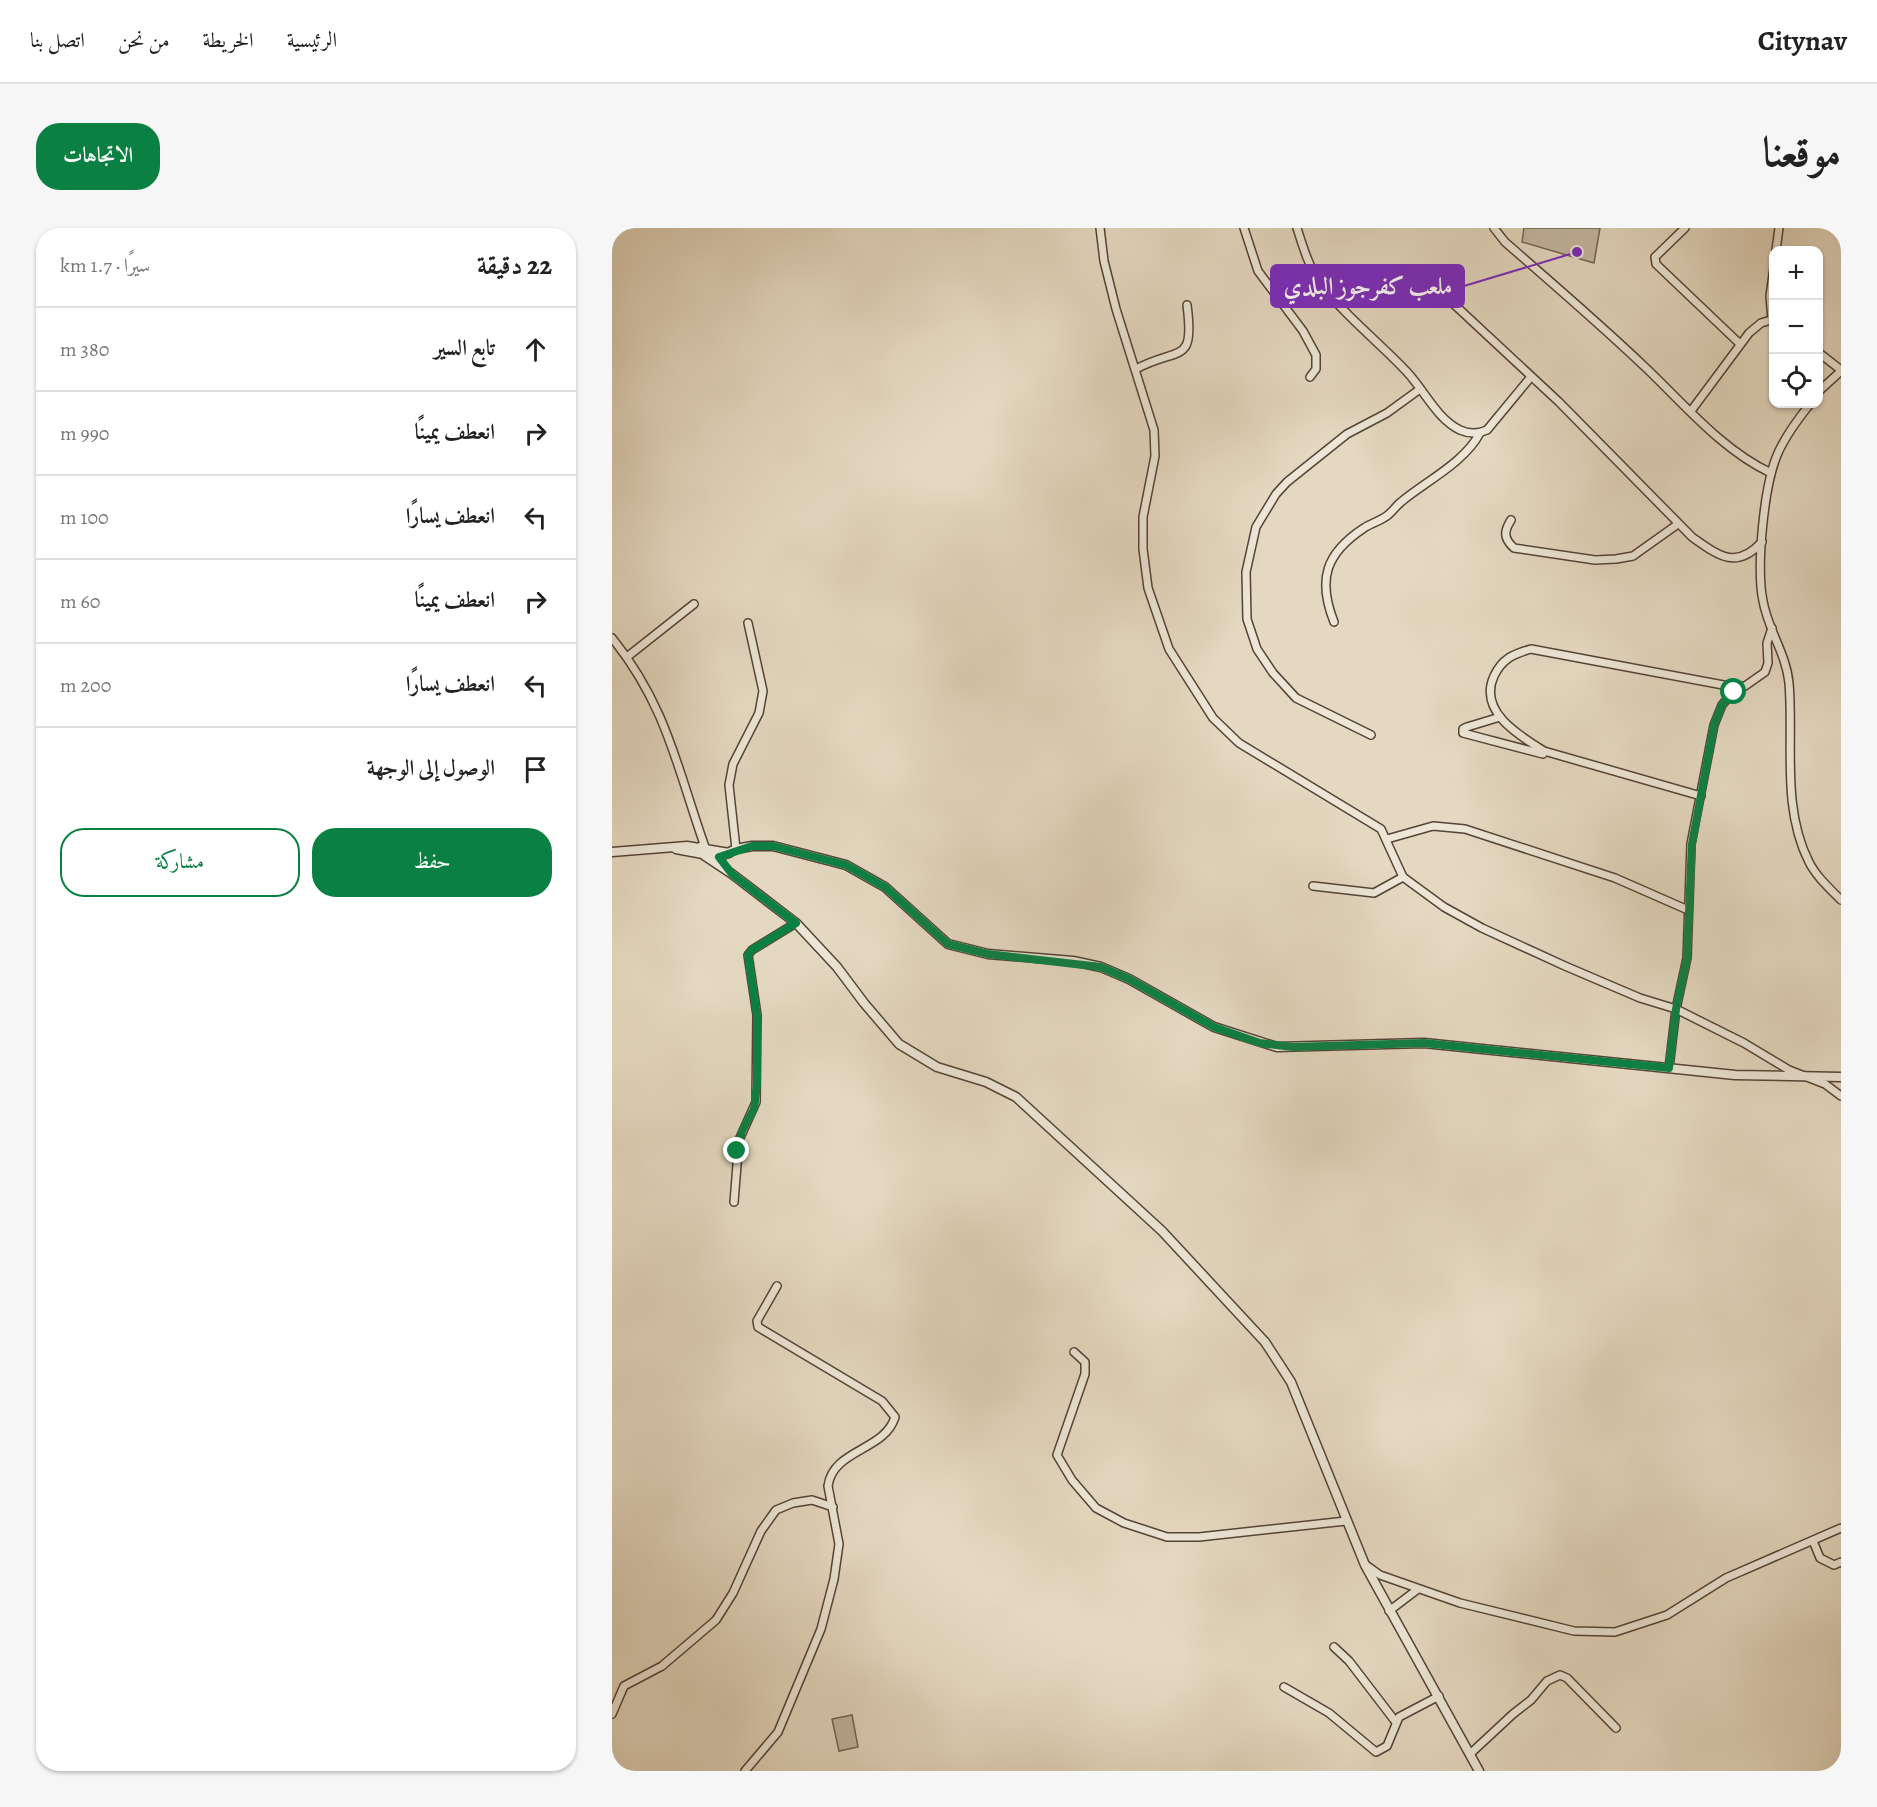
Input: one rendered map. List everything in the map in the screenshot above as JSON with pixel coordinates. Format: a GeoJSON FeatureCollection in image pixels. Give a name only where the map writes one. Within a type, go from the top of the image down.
{"type":"FeatureCollection","features":[{"type":"Feature","properties":{"kind":"street"},"geometry":{"type":"LineString","coordinates":[[1100,228],[1104,261],[1116,309],[1154,430],[1155,445],[1143,517],[1145,572],[1156,615],[1169,649],[1205,707],[1226,733],[1293,777],[1375,825],[1387,839],[1403,877],[1419,892],[1482,928],[1640,998],[1676,1009],[1744,1043],[1789,1070],[1825,1084],[1841,1096]]}},
{"type":"Feature","properties":{"kind":"street"},"geometry":{"type":"LineString","coordinates":[[1244,228],[1258,271],[1303,331],[1316,355],[1316,369],[1310,377]]}},
{"type":"Feature","properties":{"kind":"street"},"geometry":{"type":"LineString","coordinates":[[1297,228],[1304,254],[1319,282],[1345,313],[1373,337],[1459,429],[1480,433]]}},
{"type":"Feature","properties":{"kind":"street"},"geometry":{"type":"LineString","coordinates":[[1494,228],[1505,242],[1744,458],[1771,473]]}},
{"type":"Feature","properties":{"kind":"street"},"geometry":{"type":"LineString","coordinates":[[1684,228],[1655,256],[1656,264],[1740,344]]}},
{"type":"Feature","properties":{"kind":"street"},"geometry":{"type":"LineString","coordinates":[[1777,246],[1779,228]]}},
{"type":"Feature","properties":{"kind":"street"},"geometry":{"type":"LineString","coordinates":[[1426,270],[1444,295],[1575,418],[1678,524],[1710,549],[1732,559],[1744,558],[1763,541]]}},
{"type":"Feature","properties":{"kind":"street"},"geometry":{"type":"LineString","coordinates":[[1136,369],[1181,352],[1187,346],[1190,329],[1187,305]]}},
{"type":"Feature","properties":{"kind":"street"},"geometry":{"type":"LineString","coordinates":[[1691,411],[1740,344],[1761,323],[1769,320]]}},
{"type":"Feature","properties":{"kind":"street"},"geometry":{"type":"LineString","coordinates":[[1821,354],[1841,370],[1823,387]]}},
{"type":"Feature","properties":{"kind":"street"},"geometry":{"type":"LineString","coordinates":[[1334,622],[1326,588],[1326,574],[1334,553],[1357,533],[1387,516],[1399,503],[1441,472],[1470,446],[1480,433],[1496,423],[1530,378]]}},
{"type":"Feature","properties":{"kind":"street"},"geometry":{"type":"LineString","coordinates":[[1371,735],[1296,698],[1273,673],[1257,649],[1247,619],[1246,572],[1256,527],[1276,494],[1287,482],[1347,434],[1387,413],[1420,389]]}},
{"type":"Feature","properties":{"kind":"street"},"geometry":{"type":"LineString","coordinates":[[1807,408],[1785,439],[1771,473],[1763,541],[1761,591],[1787,671],[1791,777],[1800,839],[1809,863],[1841,900]]}},
{"type":"Feature","properties":{"kind":"street"},"geometry":{"type":"LineString","coordinates":[[1511,520],[1505,529],[1506,538],[1514,548],[1594,560],[1633,556],[1678,524]]}},
{"type":"Feature","properties":{"kind":"street"},"geometry":{"type":"LineString","coordinates":[[627,657],[694,604]]}},
{"type":"Feature","properties":{"kind":"street"},"geometry":{"type":"LineString","coordinates":[[732,851],[729,785],[733,764],[759,713],[763,691],[748,623]]}},
{"type":"Feature","properties":{"kind":"street"},"geometry":{"type":"LineString","coordinates":[[1669,1068],[1676,1009],[1687,958],[1692,844],[1718,712],[1728,698],[1743,686],[1761,677],[1767,668],[1767,644],[1772,628]]}},
{"type":"Feature","properties":{"kind":"street"},"geometry":{"type":"LineString","coordinates":[[612,638],[653,698],[665,723],[709,851],[732,874],[796,923],[837,967],[899,1044],[936,1066],[986,1082],[1016,1097],[1162,1231],[1265,1342],[1291,1382],[1365,1565],[1439,1696],[1477,1770]]}},
{"type":"Feature","properties":{"kind":"street"},"geometry":{"type":"LineString","coordinates":[[1560,757],[1530,743],[1500,717],[1491,703],[1491,682],[1500,665],[1514,653],[1531,649],[1734,687],[1743,686]]}},
{"type":"Feature","properties":{"kind":"street"},"geometry":{"type":"LineString","coordinates":[[1500,717],[1467,727],[1463,729],[1463,733],[1701,796]]}},
{"type":"Feature","properties":{"kind":"street"},"geometry":{"type":"LineString","coordinates":[[1387,839],[1433,826],[1465,829],[1615,878],[1669,899],[1688,910]]}},
{"type":"Feature","properties":{"kind":"street"},"geometry":{"type":"LineString","coordinates":[[612,852],[676,849],[732,851],[773,846],[846,865],[885,887],[948,944],[988,954],[1101,967],[1129,979],[1214,1027],[1260,1043],[1293,1047],[1424,1043],[1735,1075],[1841,1077]]}},
{"type":"Feature","properties":{"kind":"street"},"geometry":{"type":"LineString","coordinates":[[709,851],[732,874]]}},
{"type":"Feature","properties":{"kind":"street"},"geometry":{"type":"LineString","coordinates":[[1312,886],[1374,893],[1403,877]]}},
{"type":"Feature","properties":{"kind":"street"},"geometry":{"type":"LineString","coordinates":[[734,1202],[739,1140],[754,1109],[757,1084],[757,1016],[748,955],[752,950],[796,923]]}},
{"type":"Feature","properties":{"kind":"street"},"geometry":{"type":"LineString","coordinates":[[746,1771],[778,1732],[821,1629],[838,1560],[839,1544],[828,1486],[834,1471],[854,1453],[882,1437],[895,1417],[882,1401],[758,1327],[758,1321],[777,1287]]}},
{"type":"Feature","properties":{"kind":"street"},"geometry":{"type":"LineString","coordinates":[[1074,1352],[1085,1362],[1085,1374],[1057,1455],[1072,1480],[1096,1508],[1130,1525],[1181,1538],[1346,1521]]}},
{"type":"Feature","properties":{"kind":"street"},"geometry":{"type":"LineString","coordinates":[[612,1714],[624,1686],[662,1665],[716,1620],[733,1593],[761,1531],[776,1510],[793,1503],[812,1500],[833,1507]]}},
{"type":"Feature","properties":{"kind":"street"},"geometry":{"type":"LineString","coordinates":[[1365,1565],[1380,1575],[1418,1589],[1558,1628],[1615,1632],[1667,1615],[1726,1578],[1841,1528]]}},
{"type":"Feature","properties":{"kind":"street"},"geometry":{"type":"LineString","coordinates":[[1813,1541],[1820,1558],[1834,1565],[1841,1562]]}},
{"type":"Feature","properties":{"kind":"street"},"geometry":{"type":"LineString","coordinates":[[1389,1611],[1418,1589]]}},
{"type":"Feature","properties":{"kind":"street"},"geometry":{"type":"LineString","coordinates":[[1334,1647],[1349,1661],[1395,1721]]}},
{"type":"Feature","properties":{"kind":"street"},"geometry":{"type":"LineString","coordinates":[[1470,1754],[1512,1714],[1531,1700],[1547,1681],[1560,1675],[1567,1678],[1616,1728]]}},
{"type":"Feature","properties":{"kind":"street"},"geometry":{"type":"LineString","coordinates":[[1284,1687],[1329,1713],[1376,1752],[1387,1746],[1395,1721],[1439,1696]]}},
{"type":"Feature","properties":{"kind":"shaded area"},"geometry":{"type":"Polygon","coordinates":[[[1524,228],[1600,228],[1594,263],[1522,242],[1524,228]]]}},
{"type":"Feature","properties":{"kind":"shaded area"},"geometry":{"type":"Polygon","coordinates":[[[852,1715],[858,1747],[839,1751],[832,1719],[852,1715]]]}},
{"type":"Feature","properties":{"kind":"place","name":"ملعب كفرجوز البلدي"},"geometry":{"type":"Point","coordinates":[1577,252]}},
{"type":"Feature","properties":{"kind":"route"},"geometry":{"type":"LineString","coordinates":[[737,1151],[742,1131],[752,1115],[756,1102],[757,1016],[749,978],[748,955],[752,950],[796,923],[732,874],[719,857],[736,849],[752,846],[773,846],[829,860],[866,875],[885,887],[948,944],[975,952],[1019,959],[1073,962],[1101,967],[1129,979],[1157,997],[1214,1027],[1260,1043],[1277,1047],[1293,1047],[1424,1043],[1496,1048],[1669,1068],[1676,1009],[1687,958],[1689,867],[1692,844],[1714,725],[1722,705],[1734,692]]}}]}
